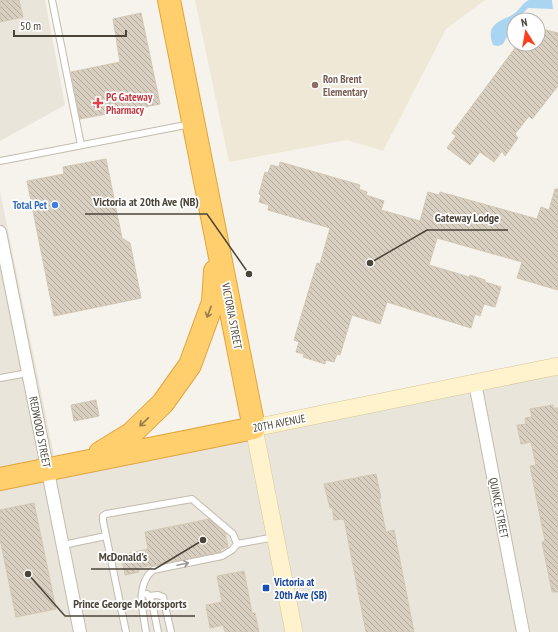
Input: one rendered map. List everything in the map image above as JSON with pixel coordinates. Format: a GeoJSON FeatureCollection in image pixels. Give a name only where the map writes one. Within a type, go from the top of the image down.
{"type":"FeatureCollection","features":[{"type":"Feature","properties":{"kind":"highway","name":"VICTORIA STREET"},"geometry":{"type":"LineString","coordinates":[[169,0],[254,428]]}},
{"type":"Feature","properties":{"kind":"highway"},"geometry":{"type":"LineString","coordinates":[[86,461],[131,434],[163,403],[190,365],[213,302],[218,246]]}},
{"type":"Feature","properties":{"kind":"highway","name":"20TH AVENUE"},"geometry":{"type":"LineString","coordinates":[[0,479],[254,428]]}},
{"type":"Feature","properties":{"kind":"street","name":"REDWOOD STREET"},"geometry":{"type":"LineString","coordinates":[[0,232],[80,632]]}},
{"type":"Feature","properties":{"kind":"street","name":"20TH AVENUE"},"geometry":{"type":"LineString","coordinates":[[254,428],[558,366]]}},
{"type":"Feature","properties":{"kind":"street","name":"QUINCE STREET"},"geometry":{"type":"LineString","coordinates":[[475,383],[523,632]]}},
{"type":"Feature","properties":{"kind":"street","name":"VICTORIA STREET"},"geometry":{"type":"LineString","coordinates":[[254,428],[294,632]]}},
{"type":"Feature","properties":{"kind":"lane"},"geometry":{"type":"LineString","coordinates":[[52,0],[81,145]]}},
{"type":"Feature","properties":{"kind":"lane"},"geometry":{"type":"LineString","coordinates":[[0,161],[193,124]]}},
{"type":"Feature","properties":{"kind":"lane"},"geometry":{"type":"LineString","coordinates":[[0,378],[28,373]]}},
{"type":"Feature","properties":{"kind":"lane"},"geometry":{"type":"LineString","coordinates":[[126,632],[103,516],[106,514],[192,499],[233,534],[237,544]]}},
{"type":"Feature","properties":{"kind":"lane"},"geometry":{"type":"LineString","coordinates":[[62,545],[106,536]]}},
{"type":"Feature","properties":{"kind":"lane"},"geometry":{"type":"LineString","coordinates":[[146,632],[141,604],[143,590],[148,574],[153,570],[222,556],[232,550],[237,544],[276,537]]}},
{"type":"Feature","properties":{"kind":"lane"},"geometry":{"type":"LineString","coordinates":[[143,590],[150,596],[158,632]]}},
{"type":"Feature","properties":{"kind":"lane"},"geometry":{"type":"LineString","coordinates":[[150,596],[158,595],[163,597],[171,632]]}},
{"type":"Feature","properties":{"kind":"shaded area"},"geometry":{"type":"Polygon","coordinates":[[[0,0],[45,0],[65,105],[0,141],[0,0]]]}},
{"type":"Feature","properties":{"kind":"shaded area","name":"Ron Brent Elementary"},"geometry":{"type":"Polygon","coordinates":[[[195,0],[485,0],[446,29],[383,151],[347,140],[229,162],[195,0]]]}},
{"type":"Feature","properties":{"kind":"shaded area"},"geometry":{"type":"Polygon","coordinates":[[[0,191],[58,475],[558,371],[558,632],[0,632],[0,191]]]}},
{"type":"Feature","properties":{"kind":"water"},"geometry":{"type":"Polygon","coordinates":[[[529,0],[552,0],[553,9],[528,8],[524,12],[515,12],[529,0]]]}},
{"type":"Feature","properties":{"kind":"water"},"geometry":{"type":"Polygon","coordinates":[[[506,18],[506,39],[503,44],[498,46],[493,45],[491,32],[492,28],[506,18]]]}},
{"type":"Feature","properties":{"kind":"building"},"geometry":{"type":"Polygon","coordinates":[[[0,0],[19,0],[23,17],[0,22],[0,0]]]}},
{"type":"Feature","properties":{"kind":"building"},"geometry":{"type":"Polygon","coordinates":[[[141,13],[160,104],[80,119],[71,72],[120,62],[113,19],[141,13]]]}},
{"type":"Feature","properties":{"kind":"building"},"geometry":{"type":"Polygon","coordinates":[[[546,30],[558,33],[558,86],[532,119],[529,116],[515,134],[518,138],[505,156],[502,151],[494,162],[480,152],[470,165],[447,148],[456,136],[452,133],[512,52],[546,52],[546,30]]]}},
{"type":"Feature","properties":{"kind":"building"},"geometry":{"type":"Polygon","coordinates":[[[106,159],[122,238],[130,243],[141,298],[54,316],[27,181],[64,174],[63,167],[106,159]]]}},
{"type":"Feature","properties":{"kind":"building"},"geometry":{"type":"Polygon","coordinates":[[[280,162],[360,185],[359,189],[367,192],[366,195],[384,201],[381,210],[420,221],[428,192],[439,195],[440,192],[537,219],[541,207],[549,210],[555,189],[558,189],[558,290],[517,278],[522,262],[437,238],[429,265],[469,277],[470,275],[501,287],[495,307],[484,304],[480,316],[475,314],[471,328],[387,302],[380,324],[352,315],[340,355],[337,354],[334,362],[326,360],[325,364],[303,357],[304,354],[296,352],[299,342],[294,340],[317,263],[320,264],[330,228],[268,210],[269,205],[259,202],[261,195],[259,194],[265,172],[268,173],[271,165],[279,167],[280,162]]]}},
{"type":"Feature","properties":{"kind":"building"},"geometry":{"type":"Polygon","coordinates":[[[96,400],[99,416],[74,421],[71,405],[96,400]]]}},
{"type":"Feature","properties":{"kind":"building"},"geometry":{"type":"Polygon","coordinates":[[[553,405],[553,408],[558,408],[558,592],[552,592],[542,542],[545,541],[530,466],[536,465],[531,442],[521,444],[517,425],[526,424],[525,418],[532,417],[530,409],[553,405]]]}},
{"type":"Feature","properties":{"kind":"building"},"geometry":{"type":"Polygon","coordinates":[[[376,474],[386,532],[394,530],[414,632],[366,632],[344,519],[334,520],[332,507],[330,508],[324,484],[376,474]]]}},
{"type":"Feature","properties":{"kind":"building"},"geometry":{"type":"Polygon","coordinates":[[[34,503],[56,609],[16,617],[0,539],[0,510],[34,503]]]}},
{"type":"Feature","properties":{"kind":"building"},"geometry":{"type":"Polygon","coordinates":[[[209,519],[225,533],[228,547],[221,549],[220,552],[138,568],[139,572],[125,575],[121,555],[148,549],[145,532],[209,519]]]}},
{"type":"Feature","properties":{"kind":"building"},"geometry":{"type":"Polygon","coordinates":[[[244,571],[252,613],[255,613],[259,632],[225,632],[223,625],[210,628],[206,605],[222,602],[217,576],[244,571]]]}},
{"type":"Feature","properties":{"kind":"place","name":"Ron Brent Elementary"},"geometry":{"type":"Point","coordinates":[315,85]}},
{"type":"Feature","properties":{"kind":"place","name":"PG Gateway Pharmacy"},"geometry":{"type":"Point","coordinates":[98,103]}},
{"type":"Feature","properties":{"kind":"place","name":"Total Pet"},"geometry":{"type":"Point","coordinates":[55,205]}},
{"type":"Feature","properties":{"kind":"place","name":"Gateway Lodge"},"geometry":{"type":"Point","coordinates":[370,263]}},
{"type":"Feature","properties":{"kind":"place","name":"Victoria at 20th Ave (NB)"},"geometry":{"type":"Point","coordinates":[249,274]}},
{"type":"Feature","properties":{"kind":"place","name":"McDonald's"},"geometry":{"type":"Point","coordinates":[203,540]}},
{"type":"Feature","properties":{"kind":"place","name":"Prince George Motorsports"},"geometry":{"type":"Point","coordinates":[28,574]}},
{"type":"Feature","properties":{"kind":"place","name":"Victoria at 20th Ave (SB)"},"geometry":{"type":"Point","coordinates":[266,588]}}]}
